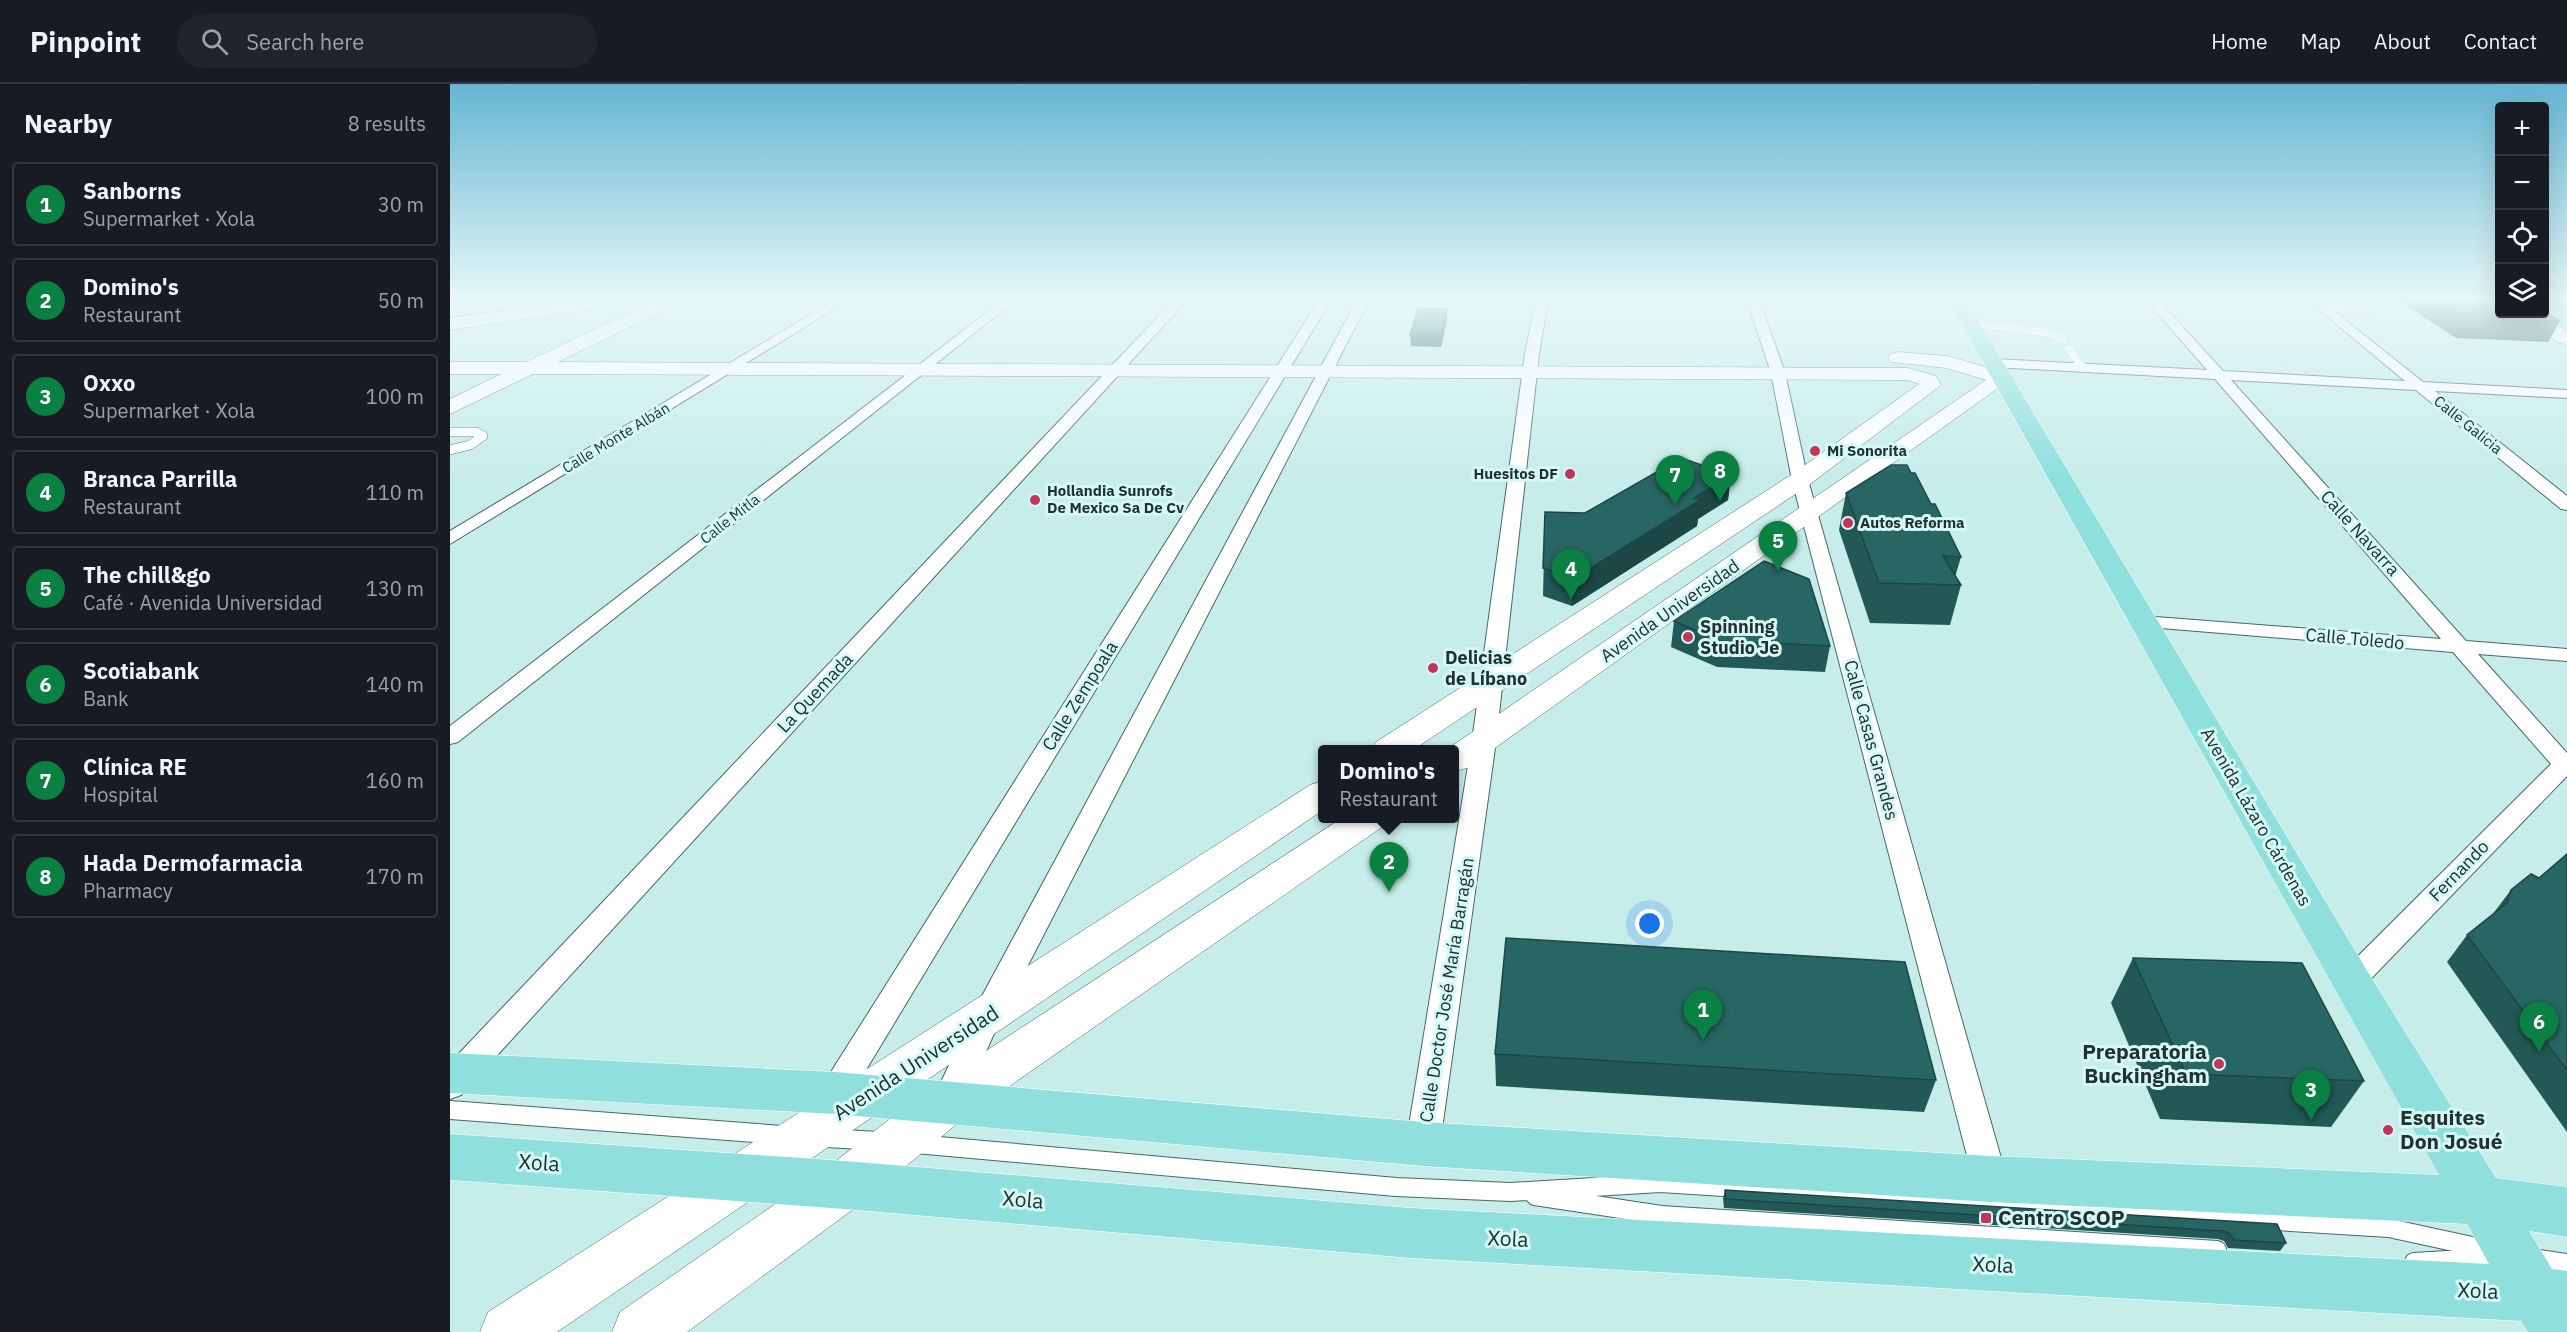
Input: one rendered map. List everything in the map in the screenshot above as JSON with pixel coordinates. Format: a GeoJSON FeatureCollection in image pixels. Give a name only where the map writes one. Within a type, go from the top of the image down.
{"type":"FeatureCollection","features":[{"type":"Feature","properties":{"kind":"main road"},"geometry":{"type":"LineString","coordinates":[[498,358],[730,369],[921,369],[1124,362],[1531,362],[1774,365],[1930,359],[1997,371]]}},
{"type":"Feature","properties":{"kind":"main road"},"geometry":{"type":"LineString","coordinates":[[450,407],[529,358]]}},
{"type":"Feature","properties":{"kind":"main road"},"geometry":{"type":"LineString","coordinates":[[450,387],[488,369],[536,358]]}},
{"type":"Feature","properties":{"kind":"main road"},"geometry":{"type":"LineString","coordinates":[[1048,358],[1124,362]]}},
{"type":"Feature","properties":{"kind":"main road","name":"Avenida Lázaro Cárdenas"},"geometry":{"type":"LineString","coordinates":[[1990,358],[2351,981],[2483,1201],[2549,1289]]}},
{"type":"Feature","properties":{"kind":"main road","name":"Avenida Universidad"},"geometry":{"type":"LineString","coordinates":[[1395,745],[1800,480],[1930,385],[1929,380],[1908,374],[1774,365]]}},
{"type":"Feature","properties":{"kind":"main road"},"geometry":{"type":"LineString","coordinates":[[450,368],[488,369]]}},
{"type":"Feature","properties":{"kind":"main road","name":"Avenida Universidad"},"geometry":{"type":"LineString","coordinates":[[1459,757],[1809,513],[1997,371]]}},
{"type":"Feature","properties":{"kind":"main road","name":"Avenida Universidad"},"geometry":{"type":"LineString","coordinates":[[508,1332],[803,1136],[850,1094],[986,1018],[1318,796]]}},
{"type":"Feature","properties":{"kind":"main road"},"geometry":{"type":"LineString","coordinates":[[640,1332],[845,1185],[948,1102],[1363,823]]}},
{"type":"Feature","properties":{"kind":"main road"},"geometry":{"type":"LineString","coordinates":[[453,1086],[850,1094],[1423,1144],[1990,1179],[2483,1201],[2567,1212]]}},
{"type":"Feature","properties":{"kind":"main road","name":"Xola"},"geometry":{"type":"LineString","coordinates":[[450,1157],[845,1185],[1410,1233],[2549,1289]]}},
{"type":"Feature","properties":{"kind":"street","name":"Calle Monte Albán"},"geometry":{"type":"LineString","coordinates":[[450,539],[747,358]]}},
{"type":"Feature","properties":{"kind":"street","name":"Calle Mitla"},"geometry":{"type":"LineString","coordinates":[[450,737],[935,358]]}},
{"type":"Feature","properties":{"kind":"street","name":"La Quemada"},"geometry":{"type":"LineString","coordinates":[[453,1086],[1127,358]]}},
{"type":"Feature","properties":{"kind":"street","name":"Calle Zempoala"},"geometry":{"type":"LineString","coordinates":[[850,1094],[1288,358]]}},
{"type":"Feature","properties":{"kind":"street"},"geometry":{"type":"LineString","coordinates":[[948,1102],[986,1018],[1333,358]]}},
{"type":"Feature","properties":{"kind":"street","name":"Calle Doctor José María Barragán"},"geometry":{"type":"LineString","coordinates":[[1423,1144],[1484,741],[1532,358]]}},
{"type":"Feature","properties":{"kind":"street","name":"Calle Casas Grandes"},"geometry":{"type":"LineString","coordinates":[[1772,358],[1800,480],[1990,1179]]}},
{"type":"Feature","properties":{"kind":"street","name":"Calle Navarra"},"geometry":{"type":"LineString","coordinates":[[2205,358],[2566,764]]}},
{"type":"Feature","properties":{"kind":"street","name":"Calle Galicia"},"geometry":{"type":"LineString","coordinates":[[2385,358],[2567,505]]}},
{"type":"Feature","properties":{"kind":"street"},"geometry":{"type":"LineString","coordinates":[[1997,371],[2083,368],[2567,394]]}},
{"type":"Feature","properties":{"kind":"street","name":"Calle Toledo"},"geometry":{"type":"LineString","coordinates":[[2143,622],[2567,655]]}},
{"type":"Feature","properties":{"kind":"street","name":"Fernando"},"geometry":{"type":"LineString","coordinates":[[2351,981],[2566,764]]}},
{"type":"Feature","properties":{"kind":"lane"},"geometry":{"type":"LineString","coordinates":[[2076,358],[2083,368]]}},
{"type":"Feature","properties":{"kind":"lane"},"geometry":{"type":"LineString","coordinates":[[450,432],[476,432],[483,436],[470,445],[450,450]]}},
{"type":"Feature","properties":{"kind":"lane"},"geometry":{"type":"LineString","coordinates":[[453,1086],[803,1136],[898,1142],[1396,1187],[1510,1192],[1660,1184],[2390,1228],[2549,1289]]}},
{"type":"Feature","properties":{"kind":"lane"},"geometry":{"type":"LineString","coordinates":[[1510,1192],[1661,1215],[2231,1251]]}},
{"type":"Feature","properties":{"kind":"lane"},"geometry":{"type":"LineString","coordinates":[[2397,1261],[2549,1289]]}},
{"type":"Feature","properties":{"kind":"building"},"geometry":{"type":"Polygon","coordinates":[[[1687,460],[1731,475],[1694,498],[1700,500],[1573,579],[1543,568],[1545,512],[1585,513],[1667,466],[1673,469],[1687,460]]]}},
{"type":"Feature","properties":{"kind":"building"},"geometry":{"type":"Polygon","coordinates":[[[1891,465],[1907,465],[1911,473],[1915,473],[1931,504],[1935,504],[1961,557],[1943,556],[1961,585],[1879,583],[1846,493],[1891,465]]]}},
{"type":"Feature","properties":{"kind":"building"},"geometry":{"type":"Polygon","coordinates":[[[1764,561],[1809,579],[1830,646],[1721,641],[1674,621],[1764,561]]]}},
{"type":"Feature","properties":{"kind":"building"},"geometry":{"type":"Polygon","coordinates":[[[2567,854],[2567,1070],[2467,935],[2507,903],[2511,890],[2531,874],[2539,878],[2567,854]]]}},
{"type":"Feature","properties":{"kind":"building"},"geometry":{"type":"Polygon","coordinates":[[[1506,938],[1905,962],[1936,1080],[1495,1054],[1506,938]]]}},
{"type":"Feature","properties":{"kind":"building"},"geometry":{"type":"Polygon","coordinates":[[[2133,958],[2302,963],[2364,1081],[2186,1074],[2133,958]]]}},
{"type":"Feature","properties":{"kind":"building"},"geometry":{"type":"Polygon","coordinates":[[[1725,1190],[2277,1224],[2286,1243],[2234,1240],[2229,1233],[2223,1231],[1726,1199],[1725,1190]]]}},
{"type":"Feature","properties":{"kind":"place","name":"Mi Sonorita"},"geometry":{"type":"Point","coordinates":[1815,451]}},
{"type":"Feature","properties":{"kind":"place","name":"Huesitos DF"},"geometry":{"type":"Point","coordinates":[1570,474]}},
{"type":"Feature","properties":{"kind":"place","name":"Hollandia Sunrofs De Mexico Sa De Cv"},"geometry":{"type":"Point","coordinates":[1035,500]}},
{"type":"Feature","properties":{"kind":"place","name":"Hada Dermofarmacia"},"geometry":{"type":"Point","coordinates":[1720,501]}},
{"type":"Feature","properties":{"kind":"place","name":"Clínica RE"},"geometry":{"type":"Point","coordinates":[1675,505]}},
{"type":"Feature","properties":{"kind":"place","name":"Autos Reforma"},"geometry":{"type":"Point","coordinates":[1848,523]}},
{"type":"Feature","properties":{"kind":"place","name":"The chill&go"},"geometry":{"type":"Point","coordinates":[1778,571]}},
{"type":"Feature","properties":{"kind":"place","name":"Branca Parrilla"},"geometry":{"type":"Point","coordinates":[1571,599]}},
{"type":"Feature","properties":{"kind":"place","name":"Spinning Studio Je"},"geometry":{"type":"Point","coordinates":[1688,637]}},
{"type":"Feature","properties":{"kind":"place","name":"Delicias de Líbano"},"geometry":{"type":"Point","coordinates":[1433,668]}},
{"type":"Feature","properties":{"kind":"place","name":"Domino's"},"geometry":{"type":"Point","coordinates":[1389,892]}},
{"type":"Feature","properties":{"kind":"place","name":"Sanborns"},"geometry":{"type":"Point","coordinates":[1703,1040]}},
{"type":"Feature","properties":{"kind":"place","name":"Scotiabank"},"geometry":{"type":"Point","coordinates":[2539,1052]}},
{"type":"Feature","properties":{"kind":"place","name":"Preparatoria Buckingham"},"geometry":{"type":"Point","coordinates":[2219,1064]}},
{"type":"Feature","properties":{"kind":"place","name":"Oxxo"},"geometry":{"type":"Point","coordinates":[2311,1120]}},
{"type":"Feature","properties":{"kind":"place","name":"Esquites Don Josué"},"geometry":{"type":"Point","coordinates":[2388,1130]}},
{"type":"Feature","properties":{"kind":"place","name":"Centro SCOP"},"geometry":{"type":"Point","coordinates":[1986,1218]}}]}
